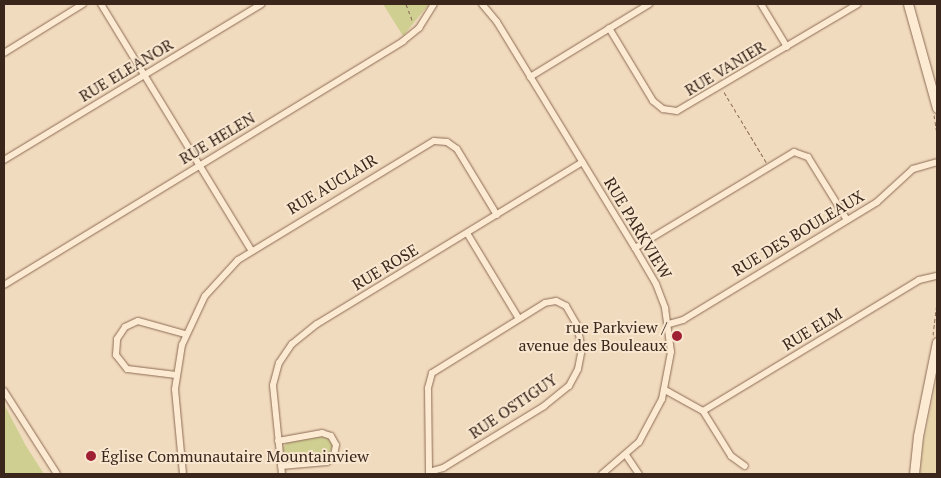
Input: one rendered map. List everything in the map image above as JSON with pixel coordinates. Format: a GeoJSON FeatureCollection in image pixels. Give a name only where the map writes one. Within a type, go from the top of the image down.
{"type":"FeatureCollection","features":[{"type":"Feature","properties":{"kind":"street"},"geometry":{"type":"LineString","coordinates":[[4,53],[83,4]]}},
{"type":"Feature","properties":{"kind":"street"},"geometry":{"type":"LineString","coordinates":[[101,4],[251,250]]}},
{"type":"Feature","properties":{"kind":"street","name":"RUE ELEANOR"},"geometry":{"type":"LineString","coordinates":[[4,160],[262,4]]}},
{"type":"Feature","properties":{"kind":"street","name":"RUE HELEN"},"geometry":{"type":"LineString","coordinates":[[4,285],[407,38],[422,24],[434,4]]}},
{"type":"Feature","properties":{"kind":"street","name":"RUE PARKVIEW"},"geometry":{"type":"LineString","coordinates":[[482,4],[530,77],[635,248],[658,288],[669,324],[671,352],[665,390],[647,429],[626,455],[602,474]]}},
{"type":"Feature","properties":{"kind":"street"},"geometry":{"type":"LineString","coordinates":[[530,77],[649,4]]}},
{"type":"Feature","properties":{"kind":"street"},"geometry":{"type":"LineString","coordinates":[[761,4],[787,47]]}},
{"type":"Feature","properties":{"kind":"street","name":"RUE VANIER"},"geometry":{"type":"LineString","coordinates":[[609,28],[650,97],[660,108],[673,111],[683,109],[858,4]]}},
{"type":"Feature","properties":{"kind":"street"},"geometry":{"type":"LineString","coordinates":[[908,4],[937,108]]}},
{"type":"Feature","properties":{"kind":"street","name":"RUE AUCLAIR"},"geometry":{"type":"LineString","coordinates":[[183,474],[175,406],[176,375],[185,334],[210,289],[251,250],[434,140],[447,142],[457,149],[497,214]]}},
{"type":"Feature","properties":{"kind":"street"},"geometry":{"type":"LineString","coordinates":[[635,248],[792,153],[804,154],[847,220]]}},
{"type":"Feature","properties":{"kind":"street","name":"RUE ROSE"},"geometry":{"type":"LineString","coordinates":[[282,474],[274,379],[279,363],[292,344],[317,324],[582,162]]}},
{"type":"Feature","properties":{"kind":"street","name":"RUE DES BOULEAUX"},"geometry":{"type":"LineString","coordinates":[[669,324],[683,320],[847,220],[881,198],[913,169],[937,162]]}},
{"type":"Feature","properties":{"kind":"street"},"geometry":{"type":"LineString","coordinates":[[467,233],[519,319]]}},
{"type":"Feature","properties":{"kind":"street","name":"RUE ELM"},"geometry":{"type":"LineString","coordinates":[[703,411],[919,280],[937,276]]}},
{"type":"Feature","properties":{"kind":"street","name":"RUE OSTIGUY"},"geometry":{"type":"LineString","coordinates":[[556,301],[566,306],[576,325],[582,344],[580,364],[574,378],[562,393],[443,468],[429,473],[428,388],[431,376],[440,367],[547,302],[556,301]]}},
{"type":"Feature","properties":{"kind":"street"},"geometry":{"type":"LineString","coordinates":[[176,375],[128,369],[116,355],[116,339],[125,327],[138,321],[185,334]]}},
{"type":"Feature","properties":{"kind":"street"},"geometry":{"type":"LineString","coordinates":[[914,474],[918,436],[937,342]]}},
{"type":"Feature","properties":{"kind":"street"},"geometry":{"type":"LineString","coordinates":[[665,390],[703,411],[730,456],[745,466]]}},
{"type":"Feature","properties":{"kind":"street"},"geometry":{"type":"LineString","coordinates":[[4,391],[57,474]]}},
{"type":"Feature","properties":{"kind":"street"},"geometry":{"type":"LineString","coordinates":[[278,441],[322,433],[331,436],[336,445],[334,455],[326,462],[281,466]]}},
{"type":"Feature","properties":{"kind":"street"},"geometry":{"type":"LineString","coordinates":[[626,455],[639,474]]}},
{"type":"Feature","properties":{"kind":"path"},"geometry":{"type":"LineString","coordinates":[[406,4],[414,25]]}},
{"type":"Feature","properties":{"kind":"path"},"geometry":{"type":"LineString","coordinates":[[721,87],[769,166]]}},
{"type":"Feature","properties":{"kind":"shaded area"},"geometry":{"type":"Polygon","coordinates":[[[383,4],[429,4],[403,36],[383,4]]]}},
{"type":"Feature","properties":{"kind":"shaded area"},"geometry":{"type":"Polygon","coordinates":[[[937,378],[937,474],[920,474],[922,450],[937,378]]]}},
{"type":"Feature","properties":{"kind":"shaded area"},"geometry":{"type":"Polygon","coordinates":[[[4,404],[26,446],[44,474],[4,474],[4,404]]]}},
{"type":"Feature","properties":{"kind":"shaded area"},"geometry":{"type":"Polygon","coordinates":[[[317,436],[328,438],[334,444],[327,457],[291,461],[284,457],[283,447],[287,443],[317,436]]]}},
{"type":"Feature","properties":{"kind":"place","name":"rue Parkview / avenue des Bouleaux"},"geometry":{"type":"Point","coordinates":[677,336]}},
{"type":"Feature","properties":{"kind":"place","name":"Église Communautaire Mountainview"},"geometry":{"type":"Point","coordinates":[91,456]}}]}
